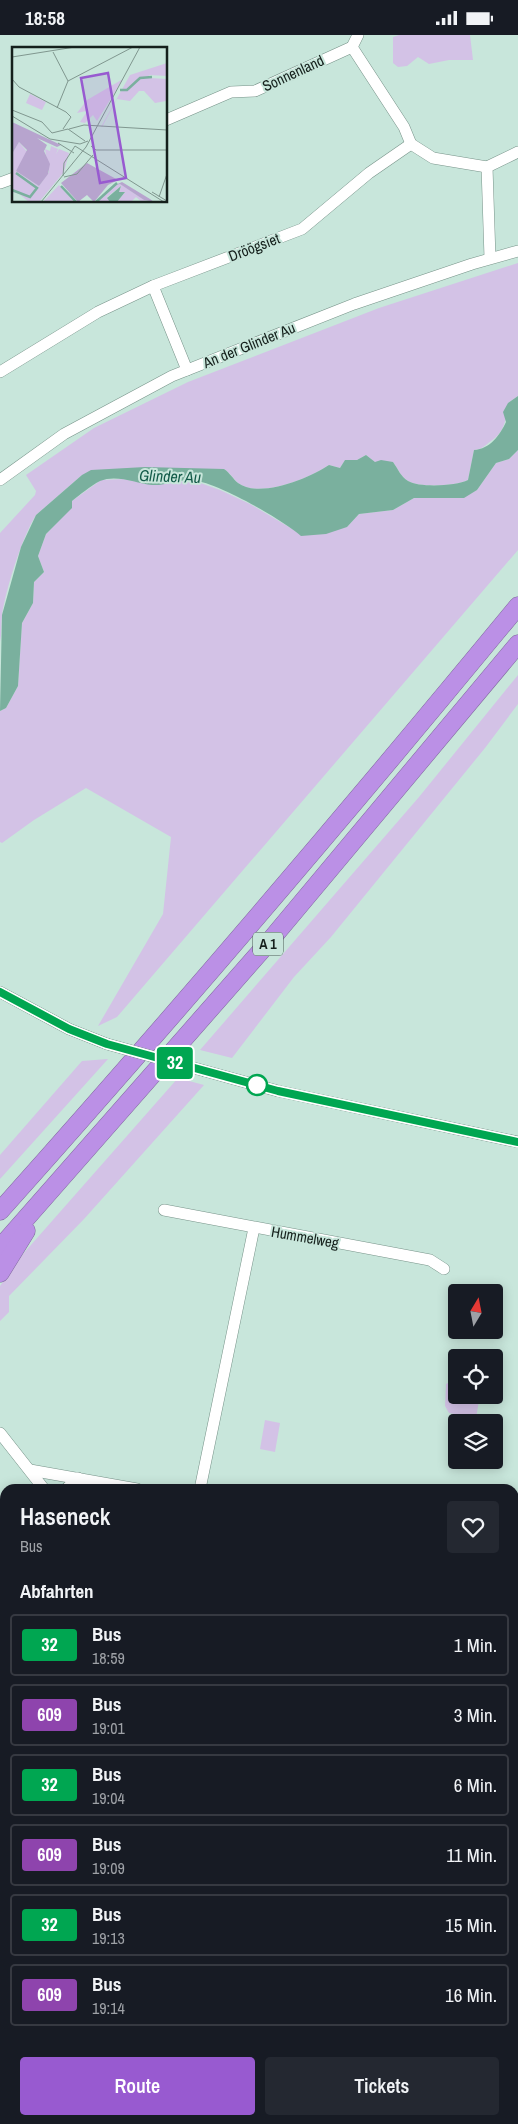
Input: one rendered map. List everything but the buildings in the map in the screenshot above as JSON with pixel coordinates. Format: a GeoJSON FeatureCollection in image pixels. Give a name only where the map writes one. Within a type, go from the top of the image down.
{"type":"FeatureCollection","features":[{"type":"Feature","properties":{"kind":"highway","name":"A 1"},"geometry":{"type":"LineString","coordinates":[[0,1211],[189,997],[409,739],[518,605]]}},
{"type":"Feature","properties":{"kind":"highway","name":"A 1"},"geometry":{"type":"LineString","coordinates":[[0,1248],[268,943],[518,644]]}},
{"type":"Feature","properties":{"kind":"highway"},"geometry":{"type":"LineString","coordinates":[[0,1273],[54,1187]]}},
{"type":"Feature","properties":{"kind":"street"},"geometry":{"type":"LineString","coordinates":[[358,35],[352,47],[404,127],[411,145],[433,158],[487,167],[518,152]]}},
{"type":"Feature","properties":{"kind":"street","name":"Sonnenland"},"geometry":{"type":"LineString","coordinates":[[168,119],[231,92],[255,91],[352,47]]}},
{"type":"Feature","properties":{"kind":"street","name":"Dröögsiet"},"geometry":{"type":"LineString","coordinates":[[0,372],[98,312],[153,285],[302,229],[369,173],[411,145]]}},
{"type":"Feature","properties":{"kind":"street"},"geometry":{"type":"LineString","coordinates":[[487,167],[490,258]]}},
{"type":"Feature","properties":{"kind":"street"},"geometry":{"type":"LineString","coordinates":[[0,183],[12,179]]}},
{"type":"Feature","properties":{"kind":"street","name":"An der Glinder Au"},"geometry":{"type":"LineString","coordinates":[[0,480],[71,430],[109,408],[187,370],[354,304],[490,258],[518,251]]}},
{"type":"Feature","properties":{"kind":"street"},"geometry":{"type":"LineString","coordinates":[[153,285],[187,370]]}},
{"type":"Feature","properties":{"kind":"street"},"geometry":{"type":"LineString","coordinates":[[0,992],[69,1029],[107,1044],[278,1091],[518,1141]]}},
{"type":"Feature","properties":{"kind":"street","name":"Hummelweg"},"geometry":{"type":"LineString","coordinates":[[164,1210],[430,1261],[444,1269]]}},
{"type":"Feature","properties":{"kind":"street"},"geometry":{"type":"LineString","coordinates":[[201,1484],[254,1228]]}},
{"type":"Feature","properties":{"kind":"street"},"geometry":{"type":"LineString","coordinates":[[0,1433],[40,1484]]}},
{"type":"Feature","properties":{"kind":"street"},"geometry":{"type":"LineString","coordinates":[[30,1470],[110,1484]]}},
{"type":"Feature","properties":{"kind":"street"},"geometry":{"type":"LineString","coordinates":[[71,1484],[78,1478]]}},
{"type":"Feature","properties":{"kind":"shaded area"},"geometry":{"type":"Polygon","coordinates":[[[399,35],[470,35],[473,60],[449,60],[429,64],[418,57],[407,66],[398,67],[393,63],[393,37],[399,35]]]}},
{"type":"Feature","properties":{"kind":"shaded area"},"geometry":{"type":"Polygon","coordinates":[[[518,263],[518,396],[508,403],[505,420],[499,434],[483,447],[474,450],[468,480],[455,484],[421,485],[408,481],[403,477],[393,462],[375,462],[366,455],[357,460],[345,460],[340,468],[329,465],[297,481],[271,488],[258,489],[238,483],[224,469],[82,475],[36,515],[31,525],[20,549],[7,591],[2,615],[0,642],[0,533],[35,495],[36,491],[26,475],[94,428],[188,382],[379,308],[518,263]]]}},
{"type":"Feature","properties":{"kind":"shaded area"},"geometry":{"type":"Polygon","coordinates":[[[518,450],[518,550],[117,1017],[98,1026],[163,914],[171,837],[86,788],[34,820],[2,843],[0,842],[0,711],[6,708],[18,686],[22,623],[33,603],[34,582],[44,572],[38,556],[46,534],[71,508],[72,501],[101,480],[123,479],[154,485],[192,480],[250,504],[294,530],[347,527],[359,514],[393,510],[414,498],[464,497],[477,490],[496,463],[509,459],[518,450]]]}},
{"type":"Feature","properties":{"kind":"shaded area"},"geometry":{"type":"Polygon","coordinates":[[[518,675],[518,704],[485,748],[331,937],[294,977],[232,1058],[200,1050],[419,797],[518,675]]]}},
{"type":"Feature","properties":{"kind":"shaded area"},"geometry":{"type":"Polygon","coordinates":[[[108,1059],[0,1179],[0,1155],[82,1061],[108,1059]]]}},
{"type":"Feature","properties":{"kind":"shaded area"},"geometry":{"type":"Polygon","coordinates":[[[178,1078],[204,1085],[84,1219],[9,1296],[9,1312],[0,1321],[0,1286],[23,1254],[178,1078]]]}},
{"type":"Feature","properties":{"kind":"shaded area"},"geometry":{"type":"Polygon","coordinates":[[[448,1383],[448,1404],[478,1404],[477,1414],[449,1413],[445,1406],[446,1384],[448,1383]]]}},
{"type":"Feature","properties":{"kind":"shaded area"},"geometry":{"type":"Polygon","coordinates":[[[265,1420],[280,1423],[275,1452],[260,1449],[265,1420]]]}},
{"type":"Feature","properties":{"kind":"water","name":"Glinder Au"},"geometry":{"type":"Polygon","coordinates":[[[518,396],[518,450],[509,459],[496,463],[477,490],[464,498],[414,498],[393,510],[359,514],[347,527],[326,534],[301,536],[248,502],[231,493],[201,482],[185,480],[152,485],[113,478],[96,483],[72,501],[72,508],[46,534],[38,556],[44,572],[34,582],[33,603],[22,623],[18,686],[6,708],[0,711],[2,615],[21,547],[36,515],[82,475],[91,470],[145,467],[224,469],[238,483],[258,489],[271,488],[297,481],[329,465],[340,468],[345,460],[357,460],[366,455],[375,462],[381,460],[393,462],[403,477],[414,483],[421,485],[455,484],[468,480],[474,450],[490,444],[501,432],[506,422],[503,412],[508,403],[518,396]]]}},
{"type":"Feature","properties":{"kind":"bus line","name":"32"},"geometry":{"type":"LineString","coordinates":[[0,992],[69,1029],[107,1044],[278,1091],[518,1142]]}}]}
